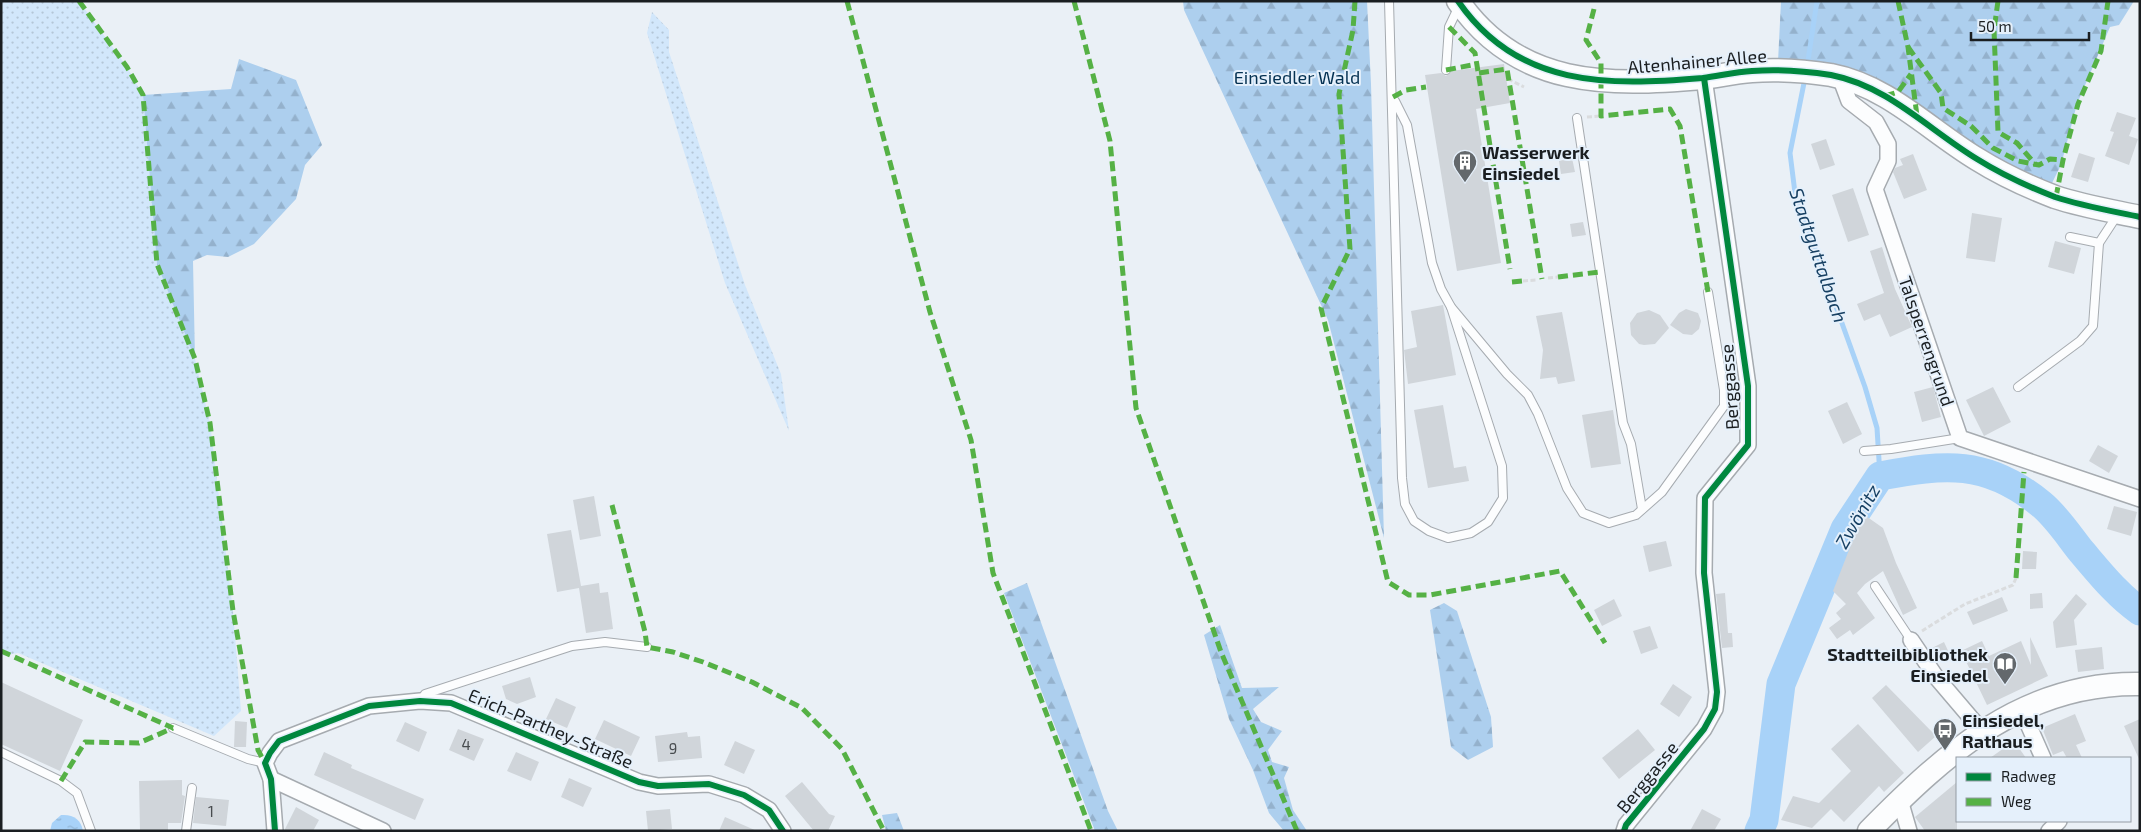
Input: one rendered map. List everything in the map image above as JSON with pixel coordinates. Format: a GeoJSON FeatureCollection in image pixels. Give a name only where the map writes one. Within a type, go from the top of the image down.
{"type":"FeatureCollection","features":[{"type":"Feature","properties":{"kind":"street","name":"Altenhainer Allee"},"geometry":{"type":"LineString","coordinates":[[1459,2],[1477,26],[1517,58],[1563,76],[1617,83],[1704,78],[1778,70],[1835,76],[1885,96],[1917,116],[1977,159],[2024,184],[2056,197],[2129,215]]}},
{"type":"Feature","properties":{"kind":"street","name":"Talsperrengrund"},"geometry":{"type":"LineString","coordinates":[[1835,76],[1849,101],[1876,122],[1888,144],[1888,161],[1876,189],[1960,438]]}},
{"type":"Feature","properties":{"kind":"street","name":"Berggasse"},"geometry":{"type":"LineString","coordinates":[[1624,831],[1626,825],[1704,729],[1715,709],[1717,692],[1704,574],[1705,498],[1748,444],[1748,386],[1704,78]]}},
{"type":"Feature","properties":{"kind":"street"},"geometry":{"type":"LineString","coordinates":[[1960,438],[2140,499]]}},
{"type":"Feature","properties":{"kind":"street"},"geometry":{"type":"LineString","coordinates":[[1911,640],[1936,677],[1982,731]]}},
{"type":"Feature","properties":{"kind":"street"},"geometry":{"type":"LineString","coordinates":[[1868,831],[1900,800],[1982,731],[2021,708],[2060,694],[2126,684],[2140,684]]}},
{"type":"Feature","properties":{"kind":"street","name":"Erich-Parthey-Straße"},"geometry":{"type":"LineString","coordinates":[[265,763],[270,753],[280,741],[369,706],[420,701],[451,703],[639,782],[658,786],[709,784],[744,795],[769,810],[783,831]]}},
{"type":"Feature","properties":{"kind":"street"},"geometry":{"type":"LineString","coordinates":[[2021,708],[2043,757]]}},
{"type":"Feature","properties":{"kind":"street"},"geometry":{"type":"LineString","coordinates":[[265,763],[271,779],[275,831]]}},
{"type":"Feature","properties":{"kind":"street"},"geometry":{"type":"LineString","coordinates":[[271,779],[382,831]]}},
{"type":"Feature","properties":{"kind":"street"},"geometry":{"type":"LineString","coordinates":[[1900,800],[1908,831]]}},
{"type":"Feature","properties":{"kind":"street"},"geometry":{"type":"LineString","coordinates":[[2049,831],[2058,822]]}},
{"type":"Feature","properties":{"kind":"lane"},"geometry":{"type":"LineString","coordinates":[[1389,1],[1402,478],[1405,504],[1414,521],[1429,531],[1448,538],[1471,533],[1488,522],[1503,498],[1502,466],[1451,307]]}},
{"type":"Feature","properties":{"kind":"lane"},"geometry":{"type":"LineString","coordinates":[[1446,70],[1449,27],[1459,2]]}},
{"type":"Feature","properties":{"kind":"lane"},"geometry":{"type":"LineString","coordinates":[[1393,97],[1407,125],[1432,263],[1441,289],[1451,307],[1506,374],[1528,395],[1567,488],[1583,513],[1610,523],[1636,515],[1662,492],[1724,406],[1724,390],[1708,292]]}},
{"type":"Feature","properties":{"kind":"lane"},"geometry":{"type":"LineString","coordinates":[[1577,118],[1623,423],[1631,444],[1642,510]]}},
{"type":"Feature","properties":{"kind":"lane"},"geometry":{"type":"LineString","coordinates":[[2018,387],[2080,341],[2093,326],[2099,243],[2129,215]]}},
{"type":"Feature","properties":{"kind":"lane"},"geometry":{"type":"LineString","coordinates":[[2070,237],[2099,243]]}},
{"type":"Feature","properties":{"kind":"lane"},"geometry":{"type":"LineString","coordinates":[[1724,390],[1748,386]]}},
{"type":"Feature","properties":{"kind":"lane"},"geometry":{"type":"LineString","coordinates":[[1864,451],[1891,449],[1960,438]]}},
{"type":"Feature","properties":{"kind":"lane"},"geometry":{"type":"LineString","coordinates":[[1875,586],[1911,640]]}},
{"type":"Feature","properties":{"kind":"lane"},"geometry":{"type":"LineString","coordinates":[[420,701],[425,694],[572,646],[605,642],[647,647]]}},
{"type":"Feature","properties":{"kind":"lane"},"geometry":{"type":"LineString","coordinates":[[173,728],[248,759],[265,763]]}},
{"type":"Feature","properties":{"kind":"lane"},"geometry":{"type":"LineString","coordinates":[[1,752],[61,781],[77,793],[91,831]]}},
{"type":"Feature","properties":{"kind":"lane"},"geometry":{"type":"LineString","coordinates":[[186,831],[192,788]]}},
{"type":"Feature","properties":{"kind":"path"},"geometry":{"type":"LineString","coordinates":[[1508,80],[1524,87]]}},
{"type":"Feature","properties":{"kind":"path"},"geometry":{"type":"LineString","coordinates":[[1548,278],[1558,277]]}},
{"type":"Feature","properties":{"kind":"path"},"geometry":{"type":"LineString","coordinates":[[1523,281],[1536,280]]}},
{"type":"Feature","properties":{"kind":"path"},"geometry":{"type":"LineString","coordinates":[[1911,640],[1926,627],[1965,604],[2013,585],[2016,578]]}},
{"type":"Feature","properties":{"kind":"shaded area"},"geometry":{"type":"Polygon","coordinates":[[[1,1],[79,1],[127,67],[143,95],[157,264],[195,359],[210,423],[233,611],[241,711],[214,736],[18,653],[1,656],[1,1]]]}},
{"type":"Feature","properties":{"kind":"shaded area"},"geometry":{"type":"Polygon","coordinates":[[[652,12],[669,30],[669,52],[745,285],[781,374],[789,431],[725,283],[647,33],[652,12]]]}},
{"type":"Feature","properties":{"kind":"green space","name":"Einsiedler Wald"},"geometry":{"type":"Polygon","coordinates":[[[1183,1],[1367,1],[1384,538],[1328,320],[1184,10],[1183,1]]]}},
{"type":"Feature","properties":{"kind":"green space"},"geometry":{"type":"Polygon","coordinates":[[[1781,1],[2134,1],[2119,25],[2110,27],[2077,104],[2061,165],[2052,183],[2047,184],[2015,175],[1921,116],[1778,62],[1781,1]]]}},
{"type":"Feature","properties":{"kind":"green space"},"geometry":{"type":"Polygon","coordinates":[[[239,59],[296,80],[322,145],[305,165],[296,199],[254,244],[228,257],[207,255],[193,261],[195,359],[157,264],[143,95],[231,89],[239,59]]]}},
{"type":"Feature","properties":{"kind":"green space"},"geometry":{"type":"Polygon","coordinates":[[[1027,583],[1108,811],[1118,831],[1095,831],[1004,593],[1027,583]]]}},
{"type":"Feature","properties":{"kind":"green space"},"geometry":{"type":"Polygon","coordinates":[[[1444,603],[1457,611],[1491,717],[1493,747],[1468,760],[1451,747],[1430,610],[1444,603]]]}},
{"type":"Feature","properties":{"kind":"green space"},"geometry":{"type":"Polygon","coordinates":[[[1220,625],[1242,688],[1279,687],[1253,709],[1261,722],[1282,731],[1268,750],[1272,762],[1289,767],[1284,778],[1293,810],[1307,831],[1284,831],[1269,813],[1253,770],[1229,719],[1204,635],[1220,625]]]}},
{"type":"Feature","properties":{"kind":"green space"},"geometry":{"type":"Polygon","coordinates":[[[897,813],[904,831],[886,831],[882,815],[897,813]]]}},
{"type":"Feature","properties":{"kind":"water"},"geometry":{"type":"Polygon","coordinates":[[[61,815],[69,815],[76,818],[83,831],[50,831],[52,823],[61,815]]]}},
{"type":"Feature","properties":{"kind":"building","name":"Wasserwerk Einsiedel"},"geometry":{"type":"Polygon","coordinates":[[[1504,64],[1510,103],[1476,109],[1501,263],[1457,271],[1425,75],[1441,73],[1446,76],[1451,71],[1504,64]]]}},
{"type":"Feature","properties":{"kind":"building"},"geometry":{"type":"Polygon","coordinates":[[[2117,112],[2136,118],[2129,136],[2138,139],[2129,165],[2105,156],[2114,132],[2110,131],[2117,112]]]}},
{"type":"Feature","properties":{"kind":"building"},"geometry":{"type":"Polygon","coordinates":[[[1826,139],[1835,165],[1820,170],[1811,144],[1826,139]]]}},
{"type":"Feature","properties":{"kind":"building"},"geometry":{"type":"Polygon","coordinates":[[[2079,153],[2095,158],[2088,182],[2071,177],[2079,153]]]}},
{"type":"Feature","properties":{"kind":"building"},"geometry":{"type":"Polygon","coordinates":[[[1913,154],[1927,190],[1904,199],[1893,172],[1895,168],[1903,165],[1900,159],[1913,154]]]}},
{"type":"Feature","properties":{"kind":"building"},"geometry":{"type":"Polygon","coordinates":[[[1572,158],[1575,172],[1561,174],[1559,161],[1572,158]]]}},
{"type":"Feature","properties":{"kind":"building"},"geometry":{"type":"Polygon","coordinates":[[[1853,188],[1869,235],[1848,242],[1832,195],[1853,188]]]}},
{"type":"Feature","properties":{"kind":"building"},"geometry":{"type":"Polygon","coordinates":[[[1972,213],[2002,218],[1995,262],[1966,258],[1972,213]]]}},
{"type":"Feature","properties":{"kind":"building"},"geometry":{"type":"Polygon","coordinates":[[[1583,222],[1586,235],[1572,237],[1570,224],[1583,222]]]}},
{"type":"Feature","properties":{"kind":"building"},"geometry":{"type":"Polygon","coordinates":[[[2055,241],[2081,248],[2074,274],[2048,267],[2055,241]]]}},
{"type":"Feature","properties":{"kind":"building"},"geometry":{"type":"Polygon","coordinates":[[[1882,247],[1895,289],[1912,327],[1890,337],[1880,314],[1864,321],[1857,304],[1884,293],[1870,251],[1882,247]]]}},
{"type":"Feature","properties":{"kind":"building"},"geometry":{"type":"Polygon","coordinates":[[[1443,305],[1456,375],[1408,384],[1404,350],[1417,347],[1411,311],[1443,305]]]}},
{"type":"Feature","properties":{"kind":"building"},"geometry":{"type":"Polygon","coordinates":[[[1686,309],[1698,313],[1701,321],[1699,329],[1692,335],[1683,334],[1670,325],[1679,313],[1686,309]]]}},
{"type":"Feature","properties":{"kind":"building"},"geometry":{"type":"Polygon","coordinates":[[[1649,310],[1660,315],[1669,328],[1655,344],[1639,344],[1631,335],[1630,323],[1637,313],[1649,310]]]}},
{"type":"Feature","properties":{"kind":"building"},"geometry":{"type":"Polygon","coordinates":[[[1562,312],[1575,381],[1558,384],[1556,377],[1540,379],[1543,350],[1536,316],[1562,312]]]}},
{"type":"Feature","properties":{"kind":"building"},"geometry":{"type":"Polygon","coordinates":[[[1933,387],[1941,417],[1922,422],[1914,392],[1933,387]]]}},
{"type":"Feature","properties":{"kind":"building"},"geometry":{"type":"Polygon","coordinates":[[[1993,387],[2011,422],[1984,436],[1966,400],[1993,387]]]}},
{"type":"Feature","properties":{"kind":"building"},"geometry":{"type":"Polygon","coordinates":[[[1847,402],[1862,434],[1843,444],[1828,411],[1847,402]]]}},
{"type":"Feature","properties":{"kind":"building"},"geometry":{"type":"Polygon","coordinates":[[[1443,405],[1454,468],[1466,466],[1469,481],[1428,488],[1414,410],[1443,405]]]}},
{"type":"Feature","properties":{"kind":"building"},"geometry":{"type":"Polygon","coordinates":[[[1613,410],[1621,464],[1591,468],[1582,415],[1613,410]]]}},
{"type":"Feature","properties":{"kind":"building"},"geometry":{"type":"Polygon","coordinates":[[[2098,445],[2118,456],[2109,473],[2089,461],[2098,445]]]}},
{"type":"Feature","properties":{"kind":"building"},"geometry":{"type":"Polygon","coordinates":[[[594,496],[601,536],[580,540],[573,500],[594,496]]]}},
{"type":"Feature","properties":{"kind":"building"},"geometry":{"type":"Polygon","coordinates":[[[2114,506],[2137,512],[2131,536],[2107,529],[2114,506]]]}},
{"type":"Feature","properties":{"kind":"building"},"geometry":{"type":"Polygon","coordinates":[[[1863,514],[1883,528],[1896,563],[1917,608],[1903,615],[1883,571],[1865,584],[1857,593],[1875,618],[1853,635],[1850,630],[1837,639],[1829,628],[1841,619],[1836,613],[1846,604],[1833,591],[1863,514]]]}},
{"type":"Feature","properties":{"kind":"building"},"geometry":{"type":"Polygon","coordinates":[[[571,530],[581,586],[599,583],[600,593],[608,592],[613,629],[586,633],[579,588],[557,592],[547,534],[571,530]]]}},
{"type":"Feature","properties":{"kind":"building"},"geometry":{"type":"Polygon","coordinates":[[[1666,541],[1672,566],[1649,572],[1643,546],[1666,541]]]}},
{"type":"Feature","properties":{"kind":"building"},"geometry":{"type":"Polygon","coordinates":[[[2023,551],[2037,552],[2036,569],[2022,569],[2023,551]]]}},
{"type":"Feature","properties":{"kind":"building"},"geometry":{"type":"Polygon","coordinates":[[[1725,593],[1728,633],[1732,633],[1733,647],[1722,648],[1716,594],[1725,593]]]}},
{"type":"Feature","properties":{"kind":"building"},"geometry":{"type":"Polygon","coordinates":[[[2042,593],[2043,608],[2030,609],[2030,594],[2042,593]]]}},
{"type":"Feature","properties":{"kind":"building"},"geometry":{"type":"Polygon","coordinates":[[[2076,594],[2087,604],[2074,620],[2077,645],[2056,648],[2053,622],[2076,594]]]}},
{"type":"Feature","properties":{"kind":"building"},"geometry":{"type":"Polygon","coordinates":[[[2002,597],[2008,611],[1973,625],[1967,612],[2002,597]]]}},
{"type":"Feature","properties":{"kind":"building"},"geometry":{"type":"Polygon","coordinates":[[[1614,599],[1622,616],[1602,626],[1594,610],[1614,599]]]}},
{"type":"Feature","properties":{"kind":"building"},"geometry":{"type":"Polygon","coordinates":[[[1650,626],[1658,648],[1641,654],[1633,631],[1650,626]]]}},
{"type":"Feature","properties":{"kind":"building"},"geometry":{"type":"Polygon","coordinates":[[[2030,637],[2048,676],[1987,705],[1961,651],[1982,641],[1989,656],[2021,641],[2031,665],[2030,637]]]}},
{"type":"Feature","properties":{"kind":"building"},"geometry":{"type":"Polygon","coordinates":[[[1944,642],[1950,655],[1938,660],[1932,648],[1944,642]]]}},
{"type":"Feature","properties":{"kind":"building"},"geometry":{"type":"Polygon","coordinates":[[[2102,647],[2104,669],[2078,672],[2075,650],[2102,647]]]}},
{"type":"Feature","properties":{"kind":"building"},"geometry":{"type":"Polygon","coordinates":[[[530,677],[536,697],[517,704],[506,699],[502,686],[530,677]]]}},
{"type":"Feature","properties":{"kind":"building"},"geometry":{"type":"Polygon","coordinates":[[[1,682],[83,720],[60,771],[1,744],[1,682]]]}},
{"type":"Feature","properties":{"kind":"building"},"geometry":{"type":"Polygon","coordinates":[[[1673,684],[1692,697],[1679,717],[1660,704],[1673,684]]]}},
{"type":"Feature","properties":{"kind":"building"},"geometry":{"type":"Polygon","coordinates":[[[1886,685],[1936,736],[1918,752],[1872,698],[1886,685]]]}},
{"type":"Feature","properties":{"kind":"building"},"geometry":{"type":"Polygon","coordinates":[[[556,698],[576,707],[567,728],[546,719],[556,698]]]}},
{"type":"Feature","properties":{"kind":"building"},"geometry":{"type":"Polygon","coordinates":[[[2075,714],[2086,741],[2076,745],[2082,757],[2066,757],[2063,751],[2053,755],[2042,728],[2075,714]]]}},
{"type":"Feature","properties":{"kind":"building"},"geometry":{"type":"Polygon","coordinates":[[[2140,719],[2140,761],[2124,726],[2140,719]]]}},
{"type":"Feature","properties":{"kind":"building"},"geometry":{"type":"Polygon","coordinates":[[[604,720],[640,737],[631,756],[595,739],[604,720]]]}},
{"type":"Feature","properties":{"kind":"building"},"geometry":{"type":"Polygon","coordinates":[[[235,721],[247,722],[246,747],[234,747],[235,721]]]}},
{"type":"Feature","properties":{"kind":"building"},"geometry":{"type":"Polygon","coordinates":[[[405,722],[427,732],[419,752],[396,741],[405,722]]]}},
{"type":"Feature","properties":{"kind":"building"},"geometry":{"type":"Polygon","coordinates":[[[1858,724],[1904,773],[1884,792],[1879,786],[1844,822],[1831,809],[1812,828],[1781,820],[1793,796],[1819,803],[1851,771],[1831,749],[1858,724]]]}},
{"type":"Feature","properties":{"kind":"building"},"geometry":{"type":"Polygon","coordinates":[[[458,729],[484,739],[474,761],[449,750],[458,729]]]}},
{"type":"Feature","properties":{"kind":"building"},"geometry":{"type":"Polygon","coordinates":[[[1638,729],[1655,750],[1619,779],[1602,758],[1638,729]]]}},
{"type":"Feature","properties":{"kind":"building"},"geometry":{"type":"Polygon","coordinates":[[[687,732],[688,737],[700,736],[702,758],[658,762],[655,736],[687,732]]]}},
{"type":"Feature","properties":{"kind":"building"},"geometry":{"type":"Polygon","coordinates":[[[735,741],[755,750],[744,774],[724,765],[735,741]]]}},
{"type":"Feature","properties":{"kind":"building"},"geometry":{"type":"Polygon","coordinates":[[[2014,741],[2025,757],[1991,757],[2014,741]]]}},
{"type":"Feature","properties":{"kind":"building"},"geometry":{"type":"Polygon","coordinates":[[[324,752],[352,765],[351,768],[424,799],[415,820],[314,775],[324,752]]]}},
{"type":"Feature","properties":{"kind":"building"},"geometry":{"type":"Polygon","coordinates":[[[516,752],[539,762],[531,781],[507,771],[516,752]]]}},
{"type":"Feature","properties":{"kind":"building"},"geometry":{"type":"Polygon","coordinates":[[[569,778],[592,788],[583,807],[561,797],[569,778]]]}},
{"type":"Feature","properties":{"kind":"building"},"geometry":{"type":"Polygon","coordinates":[[[182,780],[182,795],[185,796],[181,823],[168,823],[168,831],[140,831],[139,781],[182,780]]]}},
{"type":"Feature","properties":{"kind":"building"},"geometry":{"type":"Polygon","coordinates":[[[802,782],[829,814],[835,816],[828,831],[814,831],[785,796],[802,782]]]}},
{"type":"Feature","properties":{"kind":"building"},"geometry":{"type":"Polygon","coordinates":[[[1956,783],[1957,831],[1925,831],[1915,817],[1956,783]]]}},
{"type":"Feature","properties":{"kind":"building"},"geometry":{"type":"Polygon","coordinates":[[[196,797],[229,800],[226,826],[193,823],[196,797]]]}},
{"type":"Feature","properties":{"kind":"building"},"geometry":{"type":"Polygon","coordinates":[[[296,807],[319,820],[313,831],[284,831],[296,807]]]}},
{"type":"Feature","properties":{"kind":"building"},"geometry":{"type":"Polygon","coordinates":[[[670,809],[672,829],[648,831],[646,811],[670,809]]]}},
{"type":"Feature","properties":{"kind":"building"},"geometry":{"type":"Polygon","coordinates":[[[1702,809],[1721,819],[1714,831],[1690,831],[1702,809]]]}},
{"type":"Feature","properties":{"kind":"building"},"geometry":{"type":"Polygon","coordinates":[[[725,817],[757,831],[719,831],[725,817]]]}},
{"type":"Feature","properties":{"kind":"waterway","name":"Stadtguttalbach"},"geometry":{"type":"LineString","coordinates":[[1807,67],[1817,1]]}},
{"type":"Feature","properties":{"kind":"waterway","name":"Stadtguttalbach"},"geometry":{"type":"LineString","coordinates":[[1805,78],[1790,153],[1795,193],[1865,387],[1877,428],[1880,476]]}},
{"type":"Feature","properties":{"kind":"waterway","name":"Zwönitz"},"geometry":{"type":"LineString","coordinates":[[1759,831],[1764,820],[1781,684],[1845,529],[1880,476],[1945,468],[1983,472],[2002,479],[2021,489],[2047,509],[2109,583],[2140,611]]}},
{"type":"Feature","properties":{"kind":"marked path"},"geometry":{"type":"LineString","coordinates":[[79,1],[127,67],[143,95],[157,264],[195,359],[210,423],[233,611],[258,750],[265,763]]}},
{"type":"Feature","properties":{"kind":"marked path"},"geometry":{"type":"LineString","coordinates":[[847,1],[930,312],[971,440],[993,573],[1091,831]]}},
{"type":"Feature","properties":{"kind":"marked path"},"geometry":{"type":"LineString","coordinates":[[1074,1],[1110,141],[1136,408],[1221,652],[1297,831]]}},
{"type":"Feature","properties":{"kind":"marked path"},"geometry":{"type":"LineString","coordinates":[[1355,1],[1353,30],[1339,94],[1350,249],[1321,308],[1388,582],[1409,595],[1430,595],[1560,571],[1605,643]]}},
{"type":"Feature","properties":{"kind":"marked path"},"geometry":{"type":"LineString","coordinates":[[1898,1],[1908,47],[1917,116]]}},
{"type":"Feature","properties":{"kind":"marked path"},"geometry":{"type":"LineString","coordinates":[[1998,1],[1994,30],[1998,132],[2017,143],[2036,165]]}},
{"type":"Feature","properties":{"kind":"marked path"},"geometry":{"type":"LineString","coordinates":[[2056,197],[2063,160],[2078,104],[2101,51],[2108,1]]}},
{"type":"Feature","properties":{"kind":"marked path"},"geometry":{"type":"LineString","coordinates":[[1594,9],[1586,40],[1601,63],[1601,116],[1670,109],[1680,126],[1708,292]]}},
{"type":"Feature","properties":{"kind":"marked path"},"geometry":{"type":"LineString","coordinates":[[1449,27],[1475,53],[1510,269]]}},
{"type":"Feature","properties":{"kind":"marked path"},"geometry":{"type":"LineString","coordinates":[[1908,47],[1941,93],[1943,108],[1971,126],[1993,148],[2018,161],[2039,165],[2050,159],[2063,160]]}},
{"type":"Feature","properties":{"kind":"marked path"},"geometry":{"type":"LineString","coordinates":[[1446,70],[1477,64]]}},
{"type":"Feature","properties":{"kind":"marked path"},"geometry":{"type":"LineString","coordinates":[[1479,73],[1507,69],[1542,279]]}},
{"type":"Feature","properties":{"kind":"marked path"},"geometry":{"type":"LineString","coordinates":[[1885,96],[1898,92],[1911,74]]}},
{"type":"Feature","properties":{"kind":"marked path"},"geometry":{"type":"LineString","coordinates":[[1393,97],[1406,90],[1426,87]]}},
{"type":"Feature","properties":{"kind":"marked path"},"geometry":{"type":"LineString","coordinates":[[1558,277],[1599,272]]}},
{"type":"Feature","properties":{"kind":"marked path"},"geometry":{"type":"LineString","coordinates":[[1512,282],[1523,281]]}},
{"type":"Feature","properties":{"kind":"marked path"},"geometry":{"type":"LineString","coordinates":[[2016,578],[2024,472]]}},
{"type":"Feature","properties":{"kind":"marked path"},"geometry":{"type":"LineString","coordinates":[[612,505],[645,632],[647,647],[673,652],[703,662],[752,682],[802,708],[842,749],[884,831]]}},
{"type":"Feature","properties":{"kind":"marked path"},"geometry":{"type":"LineString","coordinates":[[1,651],[173,728]]}},
{"type":"Feature","properties":{"kind":"marked path"},"geometry":{"type":"LineString","coordinates":[[61,781],[85,742],[139,743],[173,728]]}},
{"type":"Feature","properties":{"kind":"cycle path"},"geometry":{"type":"LineString","coordinates":[[1458,1],[1482,30],[1508,51],[1537,66],[1567,75],[1633,82],[1668,81],[1762,70],[1782,70],[1831,75],[1852,81],[1890,99],[1959,148],[2015,180],[2065,200],[2140,217]]}},
{"type":"Feature","properties":{"kind":"cycle path"},"geometry":{"type":"LineString","coordinates":[[1624,831],[1626,825],[1704,729],[1715,709],[1717,692],[1704,573],[1705,498],[1748,445],[1748,386],[1704,78]]}},
{"type":"Feature","properties":{"kind":"cycle path"},"geometry":{"type":"LineString","coordinates":[[275,831],[271,779],[265,763],[279,741],[369,706],[420,701],[451,703],[639,782],[658,786],[709,784],[744,795],[769,810],[783,831]]}},
{"type":"Feature","properties":{"kind":"place","name":"Wasserwerk Einsiedel"},"geometry":{"type":"Point","coordinates":[1465,183]}},
{"type":"Feature","properties":{"kind":"place","name":"Stadtteilbibliothek Einsiedel"},"geometry":{"type":"Point","coordinates":[2005,685]}},
{"type":"Feature","properties":{"kind":"place","name":"Einsiedel, Rathaus"},"geometry":{"type":"Point","coordinates":[1945,751]}}]}
